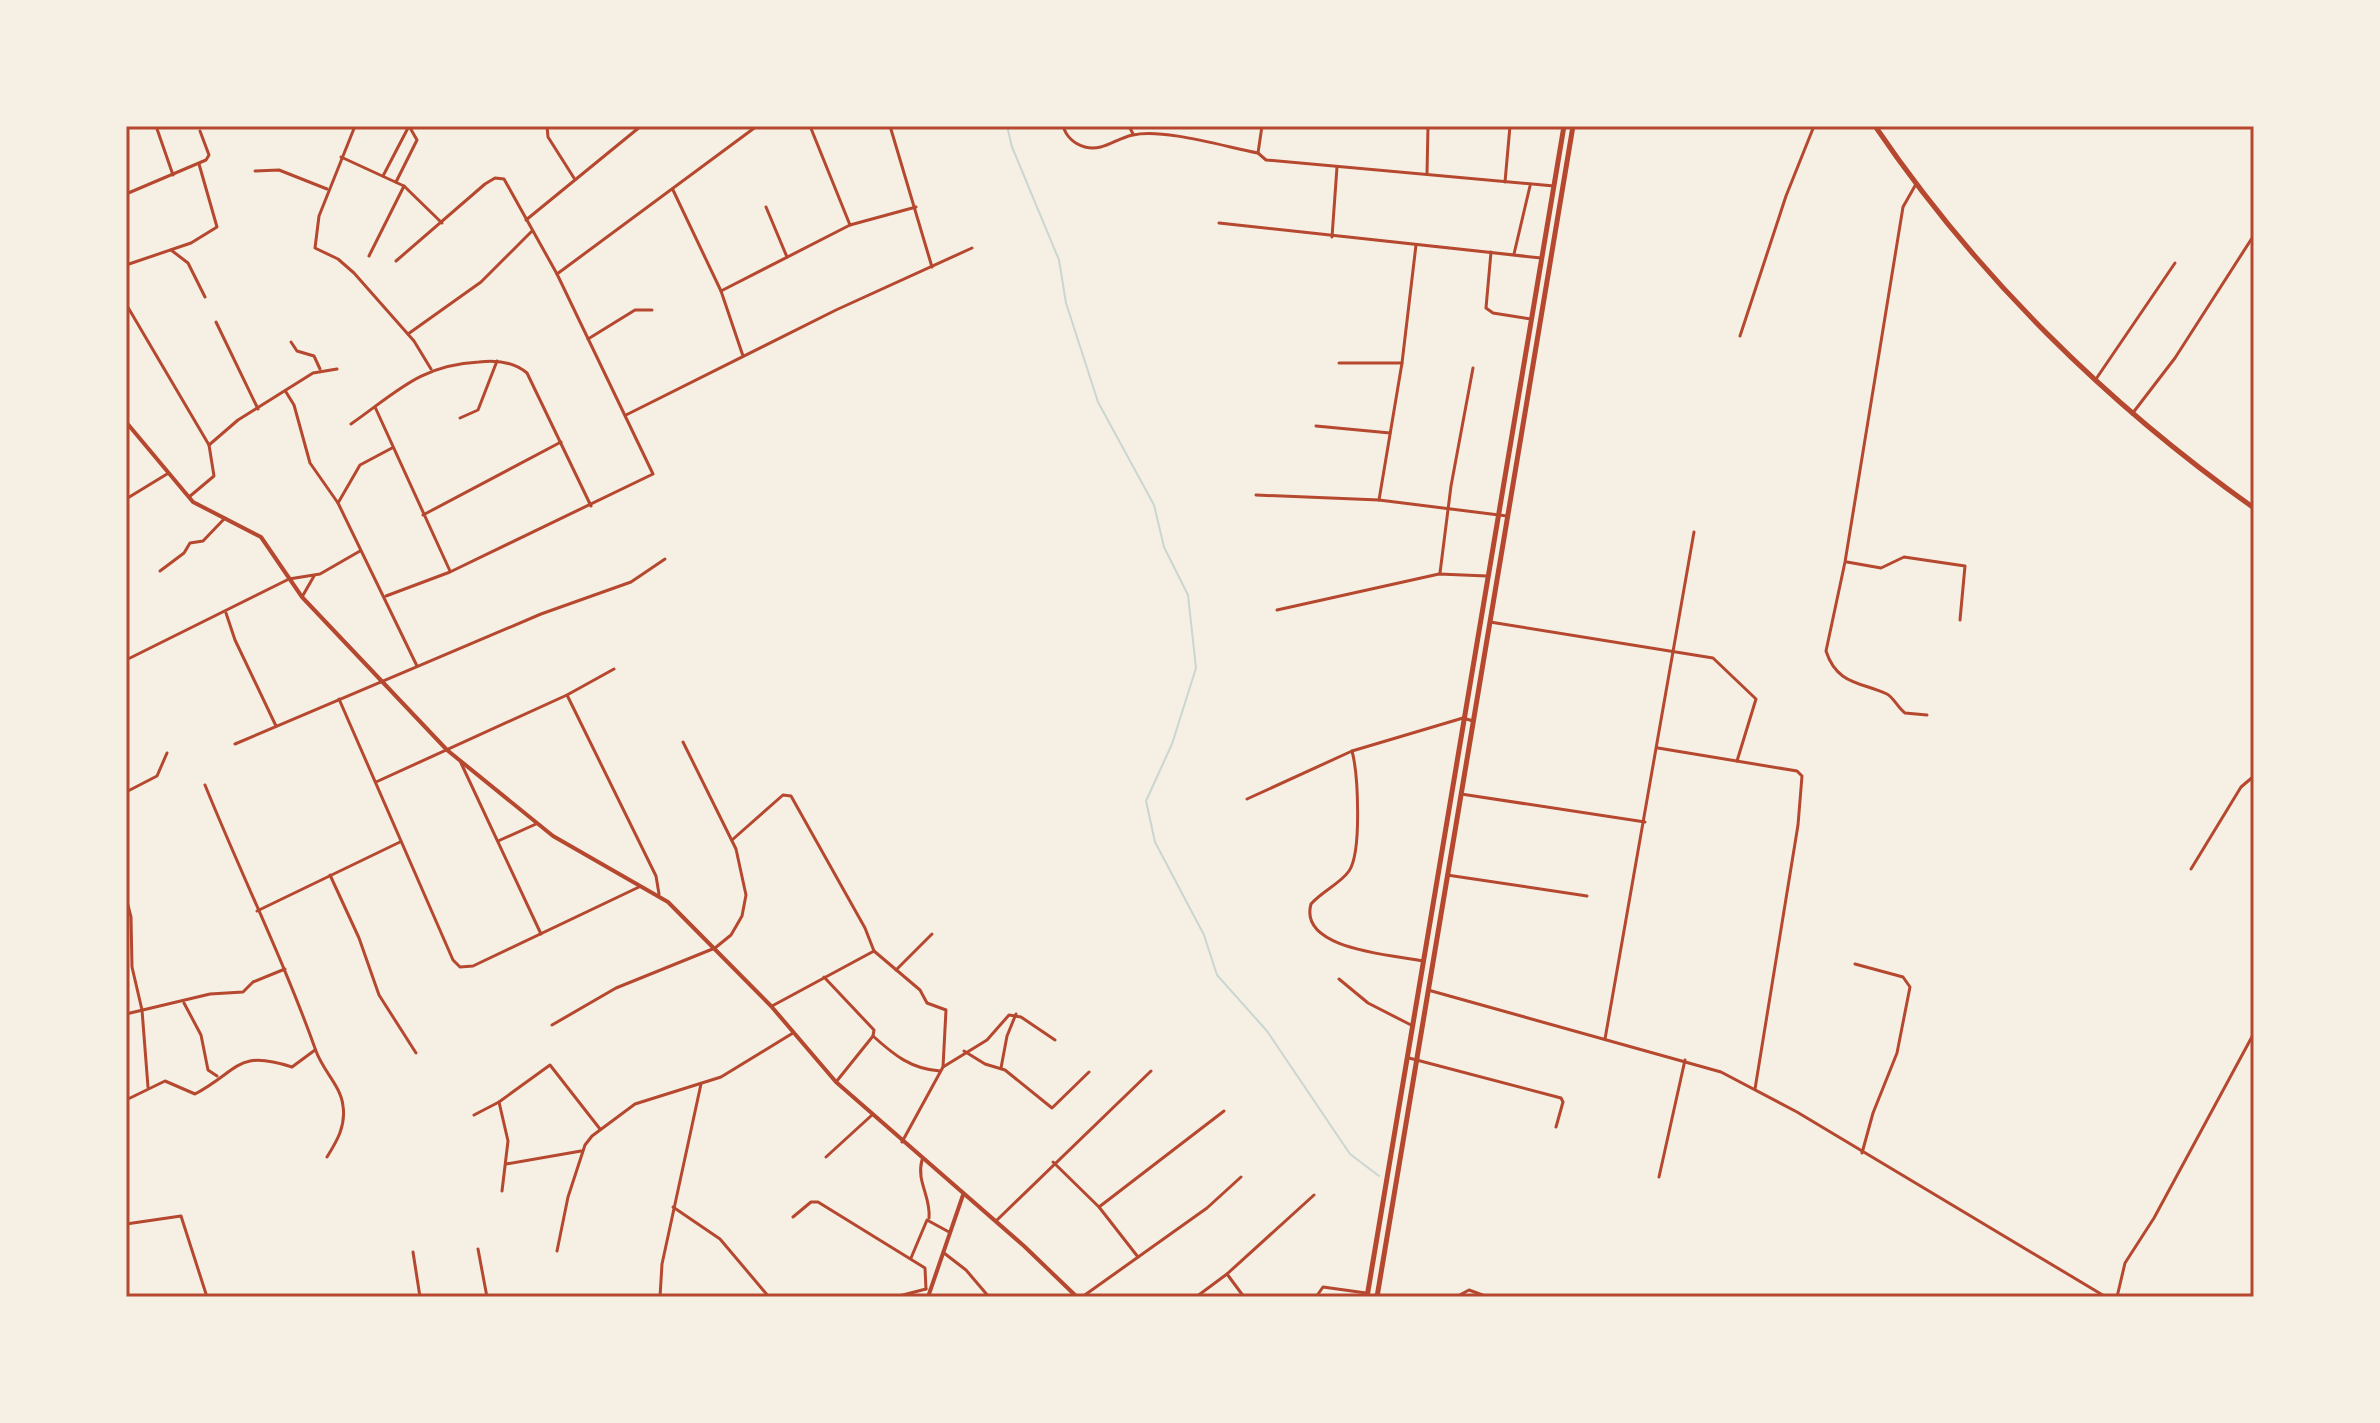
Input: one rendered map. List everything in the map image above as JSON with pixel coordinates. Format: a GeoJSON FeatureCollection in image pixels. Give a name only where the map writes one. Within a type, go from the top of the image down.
{"type":"FeatureCollection","features":[{"type":"Feature","properties":{"kind":"main road"},"geometry":{"type":"LineString","coordinates":[[1367,1295],[1564,126]]}},
{"type":"Feature","properties":{"kind":"main road"},"geometry":{"type":"LineString","coordinates":[[1377,1297],[1573,126]]}},
{"type":"Feature","properties":{"kind":"main road"},"geometry":{"type":"LineString","coordinates":[[1875,126],[1916,184],[2012,298],[2132,414],[2254,508]]}},
{"type":"Feature","properties":{"kind":"main road"},"geometry":{"type":"LineString","coordinates":[[1523,367],[1532,368]]}},
{"type":"Feature","properties":{"kind":"main road"},"geometry":{"type":"LineString","coordinates":[[1372,1261],[1382,1262]]}},
{"type":"Feature","properties":{"kind":"street"},"geometry":{"type":"LineString","coordinates":[[156,126],[173,175]]}},
{"type":"Feature","properties":{"kind":"street"},"geometry":{"type":"LineString","coordinates":[[355,126],[319,216],[315,248],[345,265],[408,334],[431,369]]}},
{"type":"Feature","properties":{"kind":"street"},"geometry":{"type":"LineString","coordinates":[[383,176],[409,126],[417,140],[396,182]]}},
{"type":"Feature","properties":{"kind":"street"},"geometry":{"type":"LineString","coordinates":[[547,126],[548,137],[574,178]]}},
{"type":"Feature","properties":{"kind":"street"},"geometry":{"type":"LineString","coordinates":[[526,220],[641,126]]}},
{"type":"Feature","properties":{"kind":"street"},"geometry":{"type":"LineString","coordinates":[[557,274],[757,126]]}},
{"type":"Feature","properties":{"kind":"street"},"geometry":{"type":"LineString","coordinates":[[810,126],[850,225]]}},
{"type":"Feature","properties":{"kind":"street"},"geometry":{"type":"LineString","coordinates":[[890,126],[932,267]]}},
{"type":"Feature","properties":{"kind":"street"},"geometry":{"type":"LineString","coordinates":[[1063,126],[1069,137],[1087,148],[1110,145],[1133,134],[1188,139],[1258,153],[1266,160],[1554,186]]}},
{"type":"Feature","properties":{"kind":"street"},"geometry":{"type":"LineString","coordinates":[[1129,126],[1133,134]]}},
{"type":"Feature","properties":{"kind":"street"},"geometry":{"type":"LineString","coordinates":[[1258,153],[1262,126]]}},
{"type":"Feature","properties":{"kind":"street"},"geometry":{"type":"LineString","coordinates":[[1427,174],[1428,126]]}},
{"type":"Feature","properties":{"kind":"street"},"geometry":{"type":"LineString","coordinates":[[1505,183],[1510,126]]}},
{"type":"Feature","properties":{"kind":"street"},"geometry":{"type":"LineString","coordinates":[[1740,336],[1786,196],[1814,126]]}},
{"type":"Feature","properties":{"kind":"street"},"geometry":{"type":"LineString","coordinates":[[126,194],[199,164],[209,155],[200,131]]}},
{"type":"Feature","properties":{"kind":"street"},"geometry":{"type":"LineString","coordinates":[[341,157],[404,186],[442,223]]}},
{"type":"Feature","properties":{"kind":"street"},"geometry":{"type":"LineString","coordinates":[[126,265],[171,250],[217,227],[199,164]]}},
{"type":"Feature","properties":{"kind":"street"},"geometry":{"type":"LineString","coordinates":[[1332,237],[1337,167]]}},
{"type":"Feature","properties":{"kind":"street"},"geometry":{"type":"LineString","coordinates":[[255,171],[279,170],[329,189]]}},
{"type":"Feature","properties":{"kind":"street"},"geometry":{"type":"LineString","coordinates":[[386,596],[450,572],[653,474],[557,274],[508,183],[500,177],[485,184],[396,261]]}},
{"type":"Feature","properties":{"kind":"street"},"geometry":{"type":"LineString","coordinates":[[1916,184],[1903,207],[1827,655],[1857,686],[1888,695],[1905,713],[1927,715]]}},
{"type":"Feature","properties":{"kind":"street"},"geometry":{"type":"LineString","coordinates":[[369,256],[404,186]]}},
{"type":"Feature","properties":{"kind":"street"},"geometry":{"type":"LineString","coordinates":[[1514,254],[1530,186]]}},
{"type":"Feature","properties":{"kind":"street"},"geometry":{"type":"LineString","coordinates":[[673,190],[721,291],[743,356]]}},
{"type":"Feature","properties":{"kind":"street"},"geometry":{"type":"LineString","coordinates":[[766,207],[787,257]]}},
{"type":"Feature","properties":{"kind":"street"},"geometry":{"type":"LineString","coordinates":[[721,291],[850,225],[916,207]]}},
{"type":"Feature","properties":{"kind":"street"},"geometry":{"type":"LineString","coordinates":[[1219,223],[1542,258]]}},
{"type":"Feature","properties":{"kind":"street"},"geometry":{"type":"LineString","coordinates":[[408,334],[488,276],[532,231]]}},
{"type":"Feature","properties":{"kind":"street"},"geometry":{"type":"LineString","coordinates":[[2132,414],[2175,358],[2254,235]]}},
{"type":"Feature","properties":{"kind":"street"},"geometry":{"type":"LineString","coordinates":[[1379,500],[1402,363],[1416,245]]}},
{"type":"Feature","properties":{"kind":"street"},"geometry":{"type":"LineString","coordinates":[[626,415],[972,248]]}},
{"type":"Feature","properties":{"kind":"street"},"geometry":{"type":"LineString","coordinates":[[171,250],[188,263],[205,297]]}},
{"type":"Feature","properties":{"kind":"street"},"geometry":{"type":"LineString","coordinates":[[1491,252],[1486,308],[1493,313],[1531,319]]}},
{"type":"Feature","properties":{"kind":"street"},"geometry":{"type":"LineString","coordinates":[[2095,380],[2175,263]]}},
{"type":"Feature","properties":{"kind":"street"},"geometry":{"type":"LineString","coordinates":[[126,304],[209,445],[214,476],[188,497]]}},
{"type":"Feature","properties":{"kind":"street"},"geometry":{"type":"LineString","coordinates":[[588,339],[635,310],[652,310]]}},
{"type":"Feature","properties":{"kind":"street"},"geometry":{"type":"LineString","coordinates":[[216,322],[258,409]]}},
{"type":"Feature","properties":{"kind":"street"},"geometry":{"type":"LineString","coordinates":[[291,342],[297,351],[314,356],[320,369]]}},
{"type":"Feature","properties":{"kind":"street"},"geometry":{"type":"LineString","coordinates":[[460,418],[478,410],[497,361]]}},
{"type":"Feature","properties":{"kind":"street"},"geometry":{"type":"LineString","coordinates":[[351,424],[431,369],[497,361],[527,373],[591,506]]}},
{"type":"Feature","properties":{"kind":"street"},"geometry":{"type":"LineString","coordinates":[[1339,363],[1402,363]]}},
{"type":"Feature","properties":{"kind":"street"},"geometry":{"type":"LineString","coordinates":[[1439,574],[1473,368]]}},
{"type":"Feature","properties":{"kind":"street"},"geometry":{"type":"LineString","coordinates":[[209,445],[230,426],[320,369],[337,369]]}},
{"type":"Feature","properties":{"kind":"street"},"geometry":{"type":"LineString","coordinates":[[286,392],[294,405],[310,463],[338,503],[386,596],[417,666]]}},
{"type":"Feature","properties":{"kind":"street"},"geometry":{"type":"LineString","coordinates":[[375,407],[450,572]]}},
{"type":"Feature","properties":{"kind":"street"},"geometry":{"type":"LineString","coordinates":[[126,422],[188,497],[261,537],[302,597],[447,750],[536,824],[640,887],[659,894],[771,1006],[836,1082],[1079,1297],[1207,1208],[1241,1177]]}},
{"type":"Feature","properties":{"kind":"street"},"geometry":{"type":"LineString","coordinates":[[1316,426],[1390,433]]}},
{"type":"Feature","properties":{"kind":"street"},"geometry":{"type":"LineString","coordinates":[[423,515],[561,442]]}},
{"type":"Feature","properties":{"kind":"street"},"geometry":{"type":"LineString","coordinates":[[338,503],[358,467],[392,448]]}},
{"type":"Feature","properties":{"kind":"street"},"geometry":{"type":"LineString","coordinates":[[126,499],[167,474]]}},
{"type":"Feature","properties":{"kind":"street"},"geometry":{"type":"LineString","coordinates":[[1256,495],[1379,500],[1507,516]]}},
{"type":"Feature","properties":{"kind":"street"},"geometry":{"type":"LineString","coordinates":[[160,571],[184,553],[190,543],[203,541],[225,518]]}},
{"type":"Feature","properties":{"kind":"street"},"geometry":{"type":"LineString","coordinates":[[1605,1039],[1694,532]]}},
{"type":"Feature","properties":{"kind":"street"},"geometry":{"type":"LineString","coordinates":[[126,660],[226,613],[289,579],[314,576],[362,550]]}},
{"type":"Feature","properties":{"kind":"street"},"geometry":{"type":"LineString","coordinates":[[1845,562],[1881,568],[1904,557],[1965,566],[1960,620]]}},
{"type":"Feature","properties":{"kind":"street"},"geometry":{"type":"LineString","coordinates":[[235,744],[541,614],[631,582],[665,559]]}},
{"type":"Feature","properties":{"kind":"street"},"geometry":{"type":"LineString","coordinates":[[1277,610],[1439,574],[1487,576]]}},
{"type":"Feature","properties":{"kind":"street"},"geometry":{"type":"LineString","coordinates":[[302,597],[314,576]]}},
{"type":"Feature","properties":{"kind":"street"},"geometry":{"type":"LineString","coordinates":[[226,613],[276,726]]}},
{"type":"Feature","properties":{"kind":"street"},"geometry":{"type":"LineString","coordinates":[[1490,619],[1717,660],[1755,696],[1737,761]]}},
{"type":"Feature","properties":{"kind":"street"},"geometry":{"type":"LineString","coordinates":[[376,782],[567,695],[614,669]]}},
{"type":"Feature","properties":{"kind":"street"},"geometry":{"type":"LineString","coordinates":[[567,695],[656,876],[659,894]]}},
{"type":"Feature","properties":{"kind":"street"},"geometry":{"type":"LineString","coordinates":[[339,699],[453,960],[460,967],[473,966],[640,887]]}},
{"type":"Feature","properties":{"kind":"street"},"geometry":{"type":"LineString","coordinates":[[1247,799],[1352,751],[1463,718],[1473,721]]}},
{"type":"Feature","properties":{"kind":"street"},"geometry":{"type":"LineString","coordinates":[[552,1025],[616,988],[715,948],[737,926],[746,906],[742,871],[732,840],[683,742]]}},
{"type":"Feature","properties":{"kind":"street"},"geometry":{"type":"LineString","coordinates":[[1657,747],[1797,771],[1802,776],[1798,825],[1755,1089]]}},
{"type":"Feature","properties":{"kind":"street"},"geometry":{"type":"LineString","coordinates":[[1352,751],[1359,788],[1353,863],[1344,876],[1311,904],[1310,918],[1323,937],[1333,943],[1423,961]]}},
{"type":"Feature","properties":{"kind":"street"},"geometry":{"type":"LineString","coordinates":[[126,792],[157,776],[167,753]]}},
{"type":"Feature","properties":{"kind":"street"},"geometry":{"type":"LineString","coordinates":[[461,762],[541,934]]}},
{"type":"Feature","properties":{"kind":"street"},"geometry":{"type":"LineString","coordinates":[[2191,869],[2241,787],[2254,776]]}},
{"type":"Feature","properties":{"kind":"street"},"geometry":{"type":"LineString","coordinates":[[205,785],[257,911],[303,1008],[315,1050],[340,1093],[344,1111],[341,1131],[327,1157]]}},
{"type":"Feature","properties":{"kind":"street"},"geometry":{"type":"LineString","coordinates":[[1461,794],[1645,822]]}},
{"type":"Feature","properties":{"kind":"street"},"geometry":{"type":"LineString","coordinates":[[732,840],[783,795],[791,796],[865,928],[874,951],[920,990],[927,1003],[946,1010],[942,1069]]}},
{"type":"Feature","properties":{"kind":"street"},"geometry":{"type":"LineString","coordinates":[[498,841],[536,824]]}},
{"type":"Feature","properties":{"kind":"street"},"geometry":{"type":"LineString","coordinates":[[257,911],[400,842]]}},
{"type":"Feature","properties":{"kind":"street"},"geometry":{"type":"LineString","coordinates":[[330,875],[359,938],[379,995],[416,1053]]}},
{"type":"Feature","properties":{"kind":"street"},"geometry":{"type":"LineString","coordinates":[[1447,875],[1587,896]]}},
{"type":"Feature","properties":{"kind":"street"},"geometry":{"type":"LineString","coordinates":[[126,897],[131,917],[132,967],[142,1010],[148,1087]]}},
{"type":"Feature","properties":{"kind":"street"},"geometry":{"type":"LineString","coordinates":[[896,970],[932,934]]}},
{"type":"Feature","properties":{"kind":"street"},"geometry":{"type":"LineString","coordinates":[[771,1006],[874,951]]}},
{"type":"Feature","properties":{"kind":"street"},"geometry":{"type":"LineString","coordinates":[[1855,964],[1903,977],[1910,987],[1897,1053],[1873,1113],[1862,1153]]}},
{"type":"Feature","properties":{"kind":"street"},"geometry":{"type":"LineString","coordinates":[[126,1014],[184,1003],[210,994],[243,992],[253,982],[285,969]]}},
{"type":"Feature","properties":{"kind":"street"},"geometry":{"type":"LineString","coordinates":[[824,977],[869,1024],[873,1036],[910,1065],[942,1069]]}},
{"type":"Feature","properties":{"kind":"street"},"geometry":{"type":"LineString","coordinates":[[1339,979],[1368,1003],[1411,1025]]}},
{"type":"Feature","properties":{"kind":"street"},"geometry":{"type":"LineString","coordinates":[[1428,990],[1685,1060],[1755,1089],[2106,1297]]}},
{"type":"Feature","properties":{"kind":"street"},"geometry":{"type":"LineString","coordinates":[[184,1003],[201,1035],[208,1070],[220,1077]]}},
{"type":"Feature","properties":{"kind":"street"},"geometry":{"type":"LineString","coordinates":[[902,1142],[942,1069],[964,1051],[987,1040],[1009,1015],[1016,1014],[1055,1040]]}},
{"type":"Feature","properties":{"kind":"street"},"geometry":{"type":"LineString","coordinates":[[1001,1068],[1007,1036],[1016,1014]]}},
{"type":"Feature","properties":{"kind":"street"},"geometry":{"type":"LineString","coordinates":[[557,1251],[587,1140],[649,1098],[701,1084],[733,1071],[793,1033]]}},
{"type":"Feature","properties":{"kind":"street"},"geometry":{"type":"LineString","coordinates":[[2117,1297],[2125,1263],[2154,1218],[2254,1033]]}},
{"type":"Feature","properties":{"kind":"street"},"geometry":{"type":"LineString","coordinates":[[836,1082],[873,1036]]}},
{"type":"Feature","properties":{"kind":"street"},"geometry":{"type":"LineString","coordinates":[[126,1100],[148,1087],[170,1082],[195,1094],[251,1058],[268,1059],[292,1067],[315,1050]]}},
{"type":"Feature","properties":{"kind":"street"},"geometry":{"type":"LineString","coordinates":[[964,1051],[985,1064],[1001,1068],[1054,1108],[1089,1072]]}},
{"type":"Feature","properties":{"kind":"street"},"geometry":{"type":"LineString","coordinates":[[1405,1057],[1561,1098],[1563,1102],[1556,1127]]}},
{"type":"Feature","properties":{"kind":"street"},"geometry":{"type":"LineString","coordinates":[[1659,1177],[1685,1060]]}},
{"type":"Feature","properties":{"kind":"street"},"geometry":{"type":"LineString","coordinates":[[474,1115],[499,1102],[550,1065],[600,1129]]}},
{"type":"Feature","properties":{"kind":"street"},"geometry":{"type":"LineString","coordinates":[[996,1221],[1053,1162],[1151,1071]]}},
{"type":"Feature","properties":{"kind":"street"},"geometry":{"type":"LineString","coordinates":[[660,1297],[673,1207],[701,1084]]}},
{"type":"Feature","properties":{"kind":"street"},"geometry":{"type":"LineString","coordinates":[[499,1102],[507,1127],[502,1191]]}},
{"type":"Feature","properties":{"kind":"street"},"geometry":{"type":"LineString","coordinates":[[1099,1207],[1224,1111]]}},
{"type":"Feature","properties":{"kind":"street"},"geometry":{"type":"LineString","coordinates":[[826,1157],[872,1115]]}},
{"type":"Feature","properties":{"kind":"street"},"geometry":{"type":"LineString","coordinates":[[506,1164],[582,1151]]}},
{"type":"Feature","properties":{"kind":"street"},"geometry":{"type":"LineString","coordinates":[[911,1258],[929,1219],[929,1198],[920,1179],[922,1160]]}},
{"type":"Feature","properties":{"kind":"street"},"geometry":{"type":"LineString","coordinates":[[1053,1162],[1099,1207],[1138,1257]]}},
{"type":"Feature","properties":{"kind":"street"},"geometry":{"type":"LineString","coordinates":[[928,1297],[963,1195]]}},
{"type":"Feature","properties":{"kind":"street"},"geometry":{"type":"LineString","coordinates":[[1196,1297],[1227,1274],[1314,1195]]}},
{"type":"Feature","properties":{"kind":"street"},"geometry":{"type":"LineString","coordinates":[[793,1217],[815,1201],[911,1258],[926,1270],[929,1289]]}},
{"type":"Feature","properties":{"kind":"street"},"geometry":{"type":"LineString","coordinates":[[673,1207],[720,1239],[769,1297]]}},
{"type":"Feature","properties":{"kind":"street"},"geometry":{"type":"LineString","coordinates":[[126,1224],[181,1216],[207,1297]]}},
{"type":"Feature","properties":{"kind":"street"},"geometry":{"type":"LineString","coordinates":[[929,1219],[950,1233]]}},
{"type":"Feature","properties":{"kind":"street"},"geometry":{"type":"LineString","coordinates":[[478,1249],[487,1297]]}},
{"type":"Feature","properties":{"kind":"street"},"geometry":{"type":"LineString","coordinates":[[413,1252],[420,1297]]}},
{"type":"Feature","properties":{"kind":"street"},"geometry":{"type":"LineString","coordinates":[[944,1253],[966,1270],[988,1297]]}},
{"type":"Feature","properties":{"kind":"street"},"geometry":{"type":"LineString","coordinates":[[1227,1274],[1244,1297]]}},
{"type":"Feature","properties":{"kind":"street"},"geometry":{"type":"LineString","coordinates":[[1316,1297],[1323,1287],[1367,1295]]}},
{"type":"Feature","properties":{"kind":"street"},"geometry":{"type":"LineString","coordinates":[[895,1297],[929,1289]]}},
{"type":"Feature","properties":{"kind":"street"},"geometry":{"type":"LineString","coordinates":[[1456,1297],[1465,1290],[1488,1297]]}},
{"type":"Feature","properties":{"kind":"waterway"},"geometry":{"type":"LineString","coordinates":[[1007,126],[1012,147],[1059,260],[1066,303],[1098,402],[1154,505],[1164,547],[1188,595],[1196,668],[1172,744],[1146,801],[1155,842],[1204,935],[1217,975],[1267,1031],[1350,1154],[1379,1176]]}}]}
